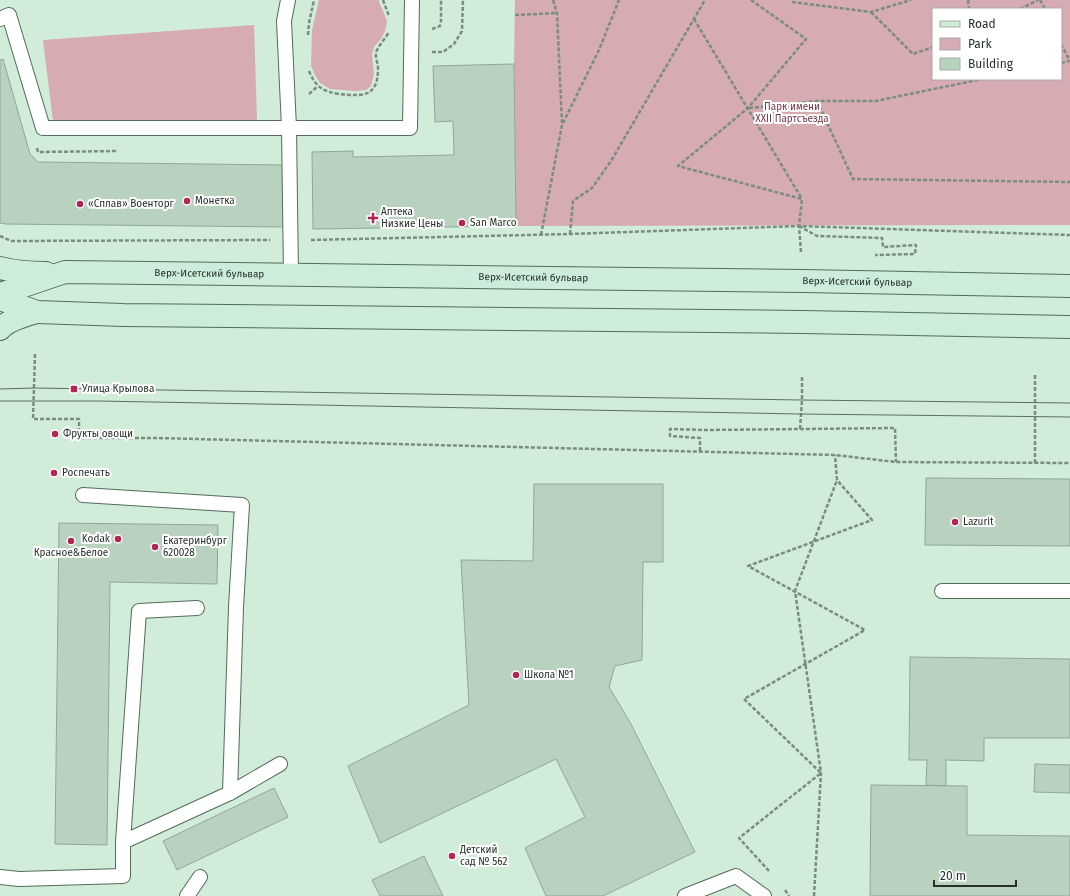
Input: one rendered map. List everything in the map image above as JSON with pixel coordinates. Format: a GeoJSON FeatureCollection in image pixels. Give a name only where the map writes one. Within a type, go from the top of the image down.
{"type":"FeatureCollection","features":[{"type":"Feature","properties":{"kind":"main road"},"geometry":{"type":"LineString","coordinates":[[0,268],[11,271],[36,273],[65,272]]}},
{"type":"Feature","properties":{"kind":"main road","name":"Верх-Исетский бульвар"},"geometry":{"type":"LineString","coordinates":[[0,294],[65,272],[811,281],[1070,286]]}},
{"type":"Feature","properties":{"kind":"main road"},"geometry":{"type":"LineString","coordinates":[[0,299],[38,312],[122,315],[803,322],[1070,327]]}},
{"type":"Feature","properties":{"kind":"main road"},"geometry":{"type":"LineString","coordinates":[[0,329],[23,316],[38,312]]}},
{"type":"Feature","properties":{"kind":"lane"},"geometry":{"type":"LineString","coordinates":[[288,0],[284,21],[289,128],[291,275]]}},
{"type":"Feature","properties":{"kind":"lane"},"geometry":{"type":"LineString","coordinates":[[0,19],[9,15],[43,128],[410,128],[412,0]]}},
{"type":"Feature","properties":{"kind":"lane"},"geometry":{"type":"LineString","coordinates":[[83,495],[242,505],[236,607],[230,792]]}},
{"type":"Feature","properties":{"kind":"lane"},"geometry":{"type":"LineString","coordinates":[[942,591],[1070,591]]}},
{"type":"Feature","properties":{"kind":"lane"},"geometry":{"type":"LineString","coordinates":[[0,878],[123,876],[140,611],[197,608]]}},
{"type":"Feature","properties":{"kind":"lane"},"geometry":{"type":"LineString","coordinates":[[124,842],[230,792],[280,764]]}},
{"type":"Feature","properties":{"kind":"lane"},"geometry":{"type":"LineString","coordinates":[[685,896],[736,876],[764,896]]}},
{"type":"Feature","properties":{"kind":"lane"},"geometry":{"type":"LineString","coordinates":[[187,896],[200,877]]}},
{"type":"Feature","properties":{"kind":"path"},"geometry":{"type":"LineString","coordinates":[[308,37],[309,23],[314,0]]}},
{"type":"Feature","properties":{"kind":"path"},"geometry":{"type":"LineString","coordinates":[[383,0],[391,20]]}},
{"type":"Feature","properties":{"kind":"path"},"geometry":{"type":"LineString","coordinates":[[412,52],[443,52],[454,44],[462,31],[463,0]]}},
{"type":"Feature","properties":{"kind":"path"},"geometry":{"type":"LineString","coordinates":[[542,235],[562,125],[557,13],[553,0]]}},
{"type":"Feature","properties":{"kind":"path"},"geometry":{"type":"LineString","coordinates":[[562,125],[599,50],[619,0]]}},
{"type":"Feature","properties":{"kind":"path"},"geometry":{"type":"LineString","coordinates":[[705,0],[611,161],[592,188],[573,201],[570,234],[799,226],[1070,235]]}},
{"type":"Feature","properties":{"kind":"path"},"geometry":{"type":"LineString","coordinates":[[751,0],[806,39],[748,108],[678,166],[802,199]]}},
{"type":"Feature","properties":{"kind":"path"},"geometry":{"type":"LineString","coordinates":[[792,2],[871,12],[911,0]]}},
{"type":"Feature","properties":{"kind":"path"},"geometry":{"type":"LineString","coordinates":[[1022,8],[1039,0]]}},
{"type":"Feature","properties":{"kind":"path"},"geometry":{"type":"LineString","coordinates":[[871,12],[913,54],[932,47]]}},
{"type":"Feature","properties":{"kind":"path"},"geometry":{"type":"LineString","coordinates":[[515,15],[557,13]]}},
{"type":"Feature","properties":{"kind":"path"},"geometry":{"type":"LineString","coordinates":[[694,19],[802,199],[799,226],[801,252]]}},
{"type":"Feature","properties":{"kind":"path"},"geometry":{"type":"LineString","coordinates":[[307,67],[311,77],[318,86],[328,92],[355,95],[367,94],[374,88],[378,74],[376,54],[377,48],[389,33],[390,26]]}},
{"type":"Feature","properties":{"kind":"path"},"geometry":{"type":"LineString","coordinates":[[1062,46],[1070,61]]}},
{"type":"Feature","properties":{"kind":"path"},"geometry":{"type":"LineString","coordinates":[[748,108],[817,100],[876,101],[977,80]]}},
{"type":"Feature","properties":{"kind":"path"},"geometry":{"type":"LineString","coordinates":[[817,100],[853,179],[1070,182]]}},
{"type":"Feature","properties":{"kind":"path"},"geometry":{"type":"LineString","coordinates":[[799,226],[817,236],[882,238],[883,247],[916,245],[915,254],[875,255]]}},
{"type":"Feature","properties":{"kind":"path"},"geometry":{"type":"LineString","coordinates":[[35,354],[34,419],[79,419],[79,438],[156,438],[835,455],[896,462],[1070,463]]}},
{"type":"Feature","properties":{"kind":"path"},"geometry":{"type":"LineString","coordinates":[[1035,374],[1035,463]]}},
{"type":"Feature","properties":{"kind":"path"},"geometry":{"type":"LineString","coordinates":[[800,429],[802,376]]}},
{"type":"Feature","properties":{"kind":"path"},"geometry":{"type":"LineString","coordinates":[[700,452],[700,438],[670,436],[670,429],[896,428],[896,462]]}},
{"type":"Feature","properties":{"kind":"path"},"geometry":{"type":"LineString","coordinates":[[814,896],[821,773],[795,592],[837,480],[835,455]]}},
{"type":"Feature","properties":{"kind":"path"},"geometry":{"type":"LineString","coordinates":[[821,773],[744,699],[865,630],[748,566],[872,520],[837,480]]}},
{"type":"Feature","properties":{"kind":"path"},"geometry":{"type":"LineString","coordinates":[[772,875],[739,838],[821,773]]}},
{"type":"Feature","properties":{"kind":"path"},"geometry":{"type":"LineString","coordinates":[[781,886],[789,896]]}},
{"type":"Feature","properties":{"kind":"green space"},"geometry":{"type":"Polygon","coordinates":[[[319,0],[379,0],[387,21],[385,31],[381,39],[374,47],[372,54],[374,74],[371,86],[366,90],[355,91],[330,89],[320,83],[315,75],[311,66],[312,30],[319,0]]]}},
{"type":"Feature","properties":{"kind":"green space","name":"Парк имени XXII Партсъезда"},"geometry":{"type":"Polygon","coordinates":[[[515,0],[1070,0],[1070,225],[516,226],[514,64],[515,0]]]}},
{"type":"Feature","properties":{"kind":"green space"},"geometry":{"type":"Polygon","coordinates":[[[254,25],[257,121],[53,121],[43,40],[254,25]]]}},
{"type":"Feature","properties":{"kind":"building"},"geometry":{"type":"Polygon","coordinates":[[[3,59],[30,154],[38,162],[285,165],[284,227],[0,223],[0,60],[3,59]]]}},
{"type":"Feature","properties":{"kind":"building"},"geometry":{"type":"Polygon","coordinates":[[[514,64],[516,226],[313,229],[312,152],[353,151],[353,157],[454,155],[453,121],[435,122],[433,66],[514,64]]]}},
{"type":"Feature","properties":{"kind":"building"},"geometry":{"type":"Polygon","coordinates":[[[926,478],[1070,479],[1070,546],[925,545],[926,478]]]}},
{"type":"Feature","properties":{"kind":"building"},"geometry":{"type":"Polygon","coordinates":[[[534,484],[663,484],[663,562],[643,562],[642,660],[615,666],[609,687],[631,724],[695,852],[603,896],[546,896],[525,848],[585,817],[556,759],[380,843],[348,766],[469,705],[461,560],[533,561],[534,484]]]}},
{"type":"Feature","properties":{"kind":"building"},"geometry":{"type":"Polygon","coordinates":[[[59,523],[218,525],[217,584],[110,582],[107,845],[55,844],[59,523]]]}},
{"type":"Feature","properties":{"kind":"building"},"geometry":{"type":"Polygon","coordinates":[[[910,657],[1070,659],[1070,738],[984,738],[984,761],[946,760],[946,786],[926,785],[927,760],[909,760],[910,657]]]}},
{"type":"Feature","properties":{"kind":"building"},"geometry":{"type":"Polygon","coordinates":[[[1035,764],[1070,765],[1070,793],[1034,792],[1035,764]]]}},
{"type":"Feature","properties":{"kind":"building"},"geometry":{"type":"Polygon","coordinates":[[[871,785],[967,786],[967,835],[1070,836],[1070,896],[870,896],[871,785]]]}},
{"type":"Feature","properties":{"kind":"building"},"geometry":{"type":"Polygon","coordinates":[[[274,788],[288,817],[177,870],[163,841],[274,788]]]}},
{"type":"Feature","properties":{"kind":"building"},"geometry":{"type":"Polygon","coordinates":[[[424,856],[443,896],[380,896],[372,880],[424,856]]]}},
{"type":"Feature","properties":{"kind":"tram line"},"geometry":{"type":"LineString","coordinates":[[0,389],[34,388],[1070,403]]}},
{"type":"Feature","properties":{"kind":"tram line"},"geometry":{"type":"LineString","coordinates":[[0,401],[98,401],[800,414],[1070,417]]}},
{"type":"Feature","properties":{"kind":"place","name":"Монетка"},"geometry":{"type":"Point","coordinates":[187,201]}},
{"type":"Feature","properties":{"kind":"place","name":"«Сплав» Военторг"},"geometry":{"type":"Point","coordinates":[80,204]}},
{"type":"Feature","properties":{"kind":"place","name":"Аптека Низкие Цены"},"geometry":{"type":"Point","coordinates":[373,218]}},
{"type":"Feature","properties":{"kind":"place","name":"San Marco"},"geometry":{"type":"Point","coordinates":[462,223]}},
{"type":"Feature","properties":{"kind":"place","name":"Улица Крылова"},"geometry":{"type":"Point","coordinates":[74,389]}},
{"type":"Feature","properties":{"kind":"place","name":"Фрукты овощи"},"geometry":{"type":"Point","coordinates":[55,434]}},
{"type":"Feature","properties":{"kind":"place","name":"Роспечать"},"geometry":{"type":"Point","coordinates":[54,473]}},
{"type":"Feature","properties":{"kind":"place","name":"Lazurit"},"geometry":{"type":"Point","coordinates":[955,522]}},
{"type":"Feature","properties":{"kind":"place","name":"Kodak"},"geometry":{"type":"Point","coordinates":[118,539]}},
{"type":"Feature","properties":{"kind":"place","name":"Красное&Белое"},"geometry":{"type":"Point","coordinates":[71,541]}},
{"type":"Feature","properties":{"kind":"place","name":"Екатеринбург 620028"},"geometry":{"type":"Point","coordinates":[155,547]}},
{"type":"Feature","properties":{"kind":"place","name":"Школа №1"},"geometry":{"type":"Point","coordinates":[516,675]}},
{"type":"Feature","properties":{"kind":"place","name":"Детский сад № 562"},"geometry":{"type":"Point","coordinates":[452,856]}}]}
